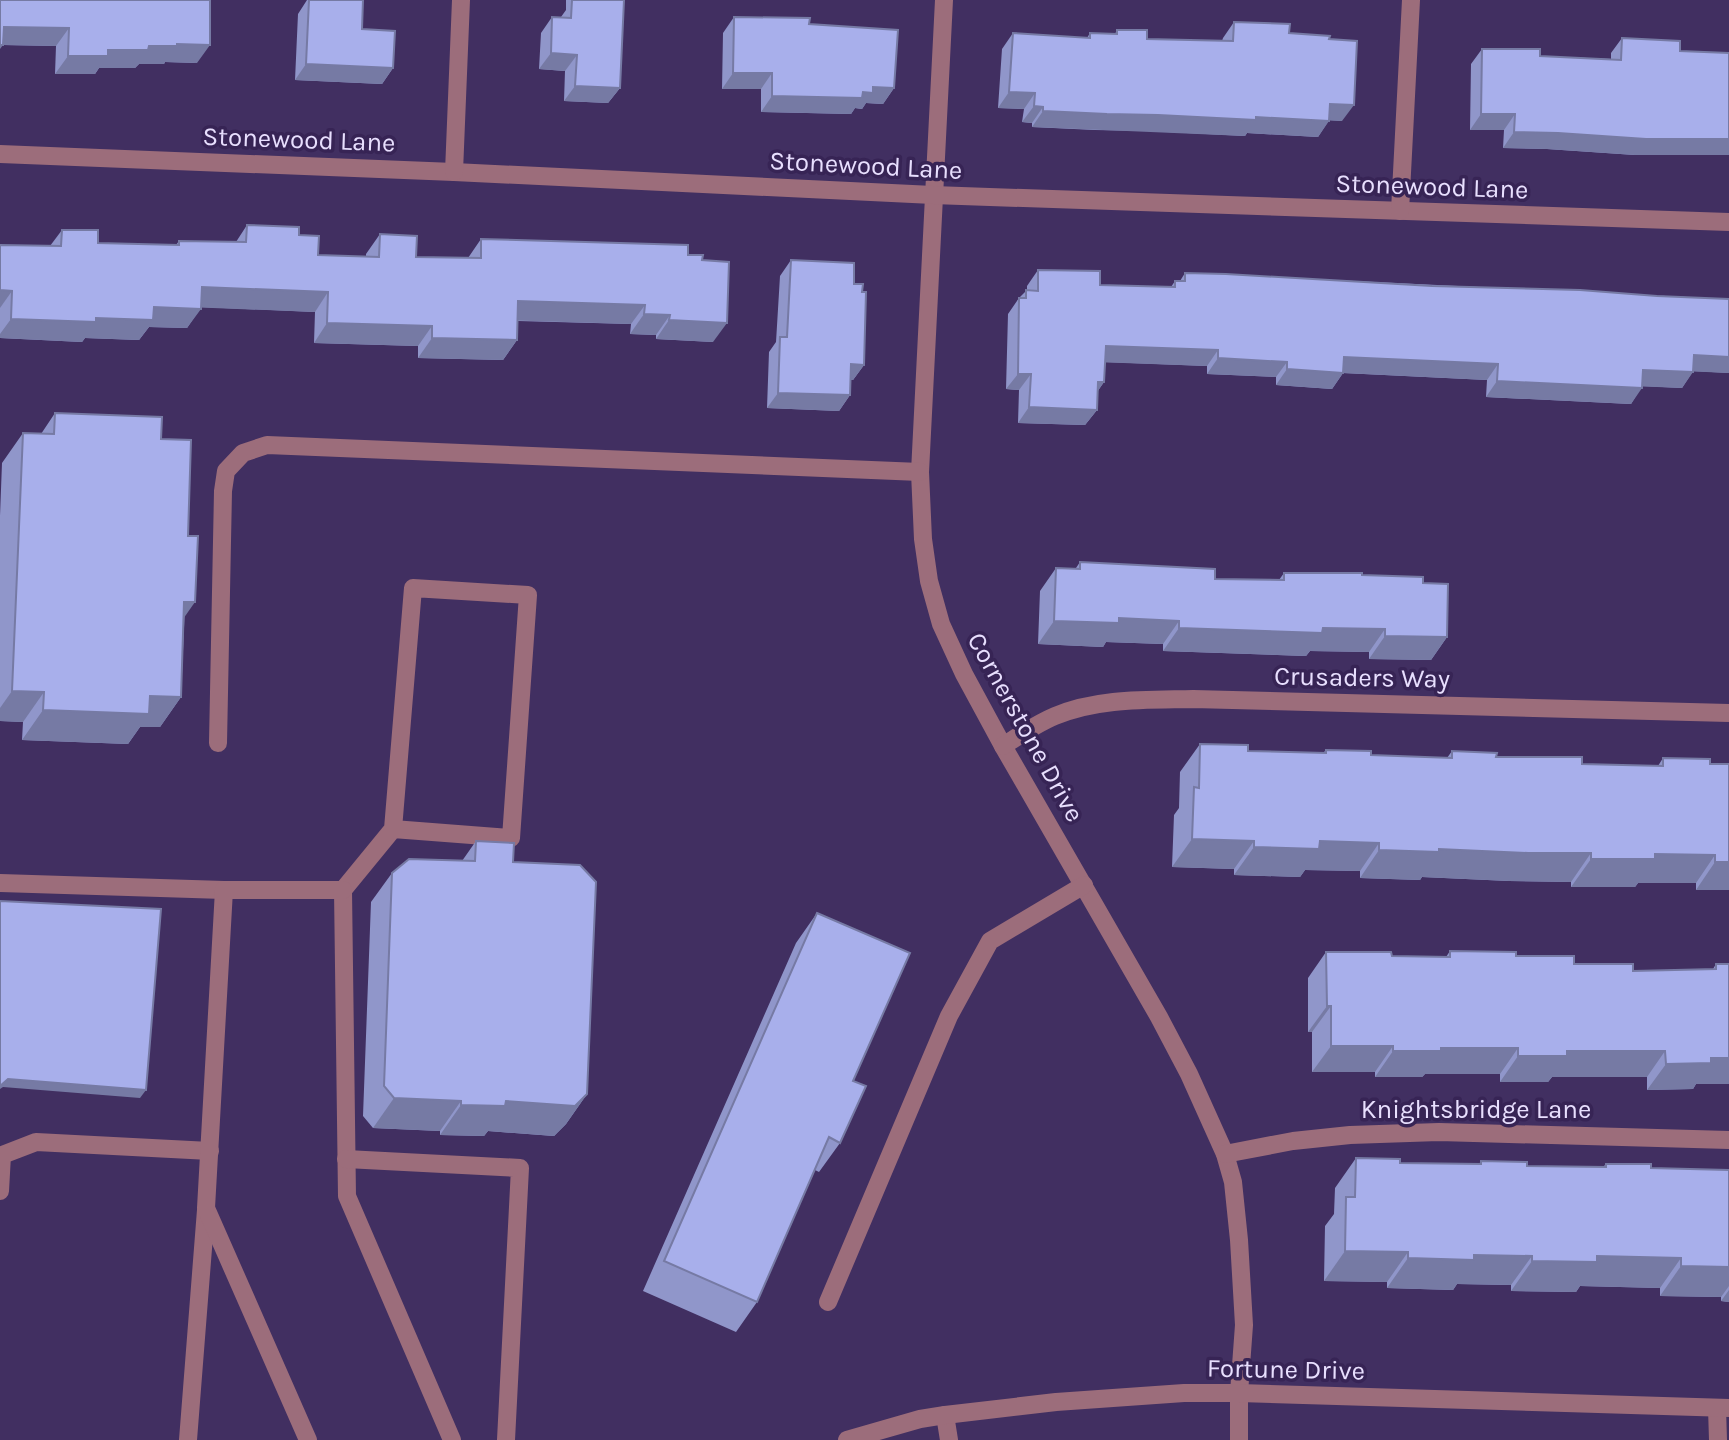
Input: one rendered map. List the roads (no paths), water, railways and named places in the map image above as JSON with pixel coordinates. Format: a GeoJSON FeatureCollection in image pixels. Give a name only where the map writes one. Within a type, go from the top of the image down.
{"type":"FeatureCollection","features":[{"type":"Feature","properties":{"kind":"street"},"geometry":{"type":"LineString","coordinates":[[454,172],[461,0]]}},
{"type":"Feature","properties":{"kind":"street","name":"Cornerstone Drive"},"geometry":{"type":"LineString","coordinates":[[944,0],[920,472],[923,540],[929,581],[941,624],[964,674],[1159,1017],[1189,1074],[1225,1154],[1233,1182],[1244,1325],[1239,1440]]}},
{"type":"Feature","properties":{"kind":"street"},"geometry":{"type":"LineString","coordinates":[[1400,211],[1411,0]]}},
{"type":"Feature","properties":{"kind":"street","name":"Stonewood Lane"},"geometry":{"type":"LineString","coordinates":[[0,154],[933,195],[1729,222]]}},
{"type":"Feature","properties":{"kind":"street"},"geometry":{"type":"LineString","coordinates":[[218,743],[223,491],[226,471],[243,453],[267,445],[920,472]]}},
{"type":"Feature","properties":{"kind":"street"},"geometry":{"type":"LineString","coordinates":[[393,829],[511,838],[528,595],[413,588],[393,829],[342,890],[347,1196],[452,1440]]}},
{"type":"Feature","properties":{"kind":"street","name":"Crusaders Way"},"geometry":{"type":"LineString","coordinates":[[1003,746],[1055,716],[1120,701],[1220,700],[1729,713]]}},
{"type":"Feature","properties":{"kind":"street"},"geometry":{"type":"LineString","coordinates":[[0,883],[224,890],[342,890]]}},
{"type":"Feature","properties":{"kind":"street"},"geometry":{"type":"LineString","coordinates":[[828,1302],[949,1016],[990,941],[1084,885]]}},
{"type":"Feature","properties":{"kind":"street"},"geometry":{"type":"LineString","coordinates":[[188,1440],[210,1151],[224,890]]}},
{"type":"Feature","properties":{"kind":"street","name":"Knightsbridge Lane"},"geometry":{"type":"LineString","coordinates":[[1225,1154],[1350,1135],[1439,1132],[1729,1140]]}},
{"type":"Feature","properties":{"kind":"street"},"geometry":{"type":"LineString","coordinates":[[0,1191],[2,1156],[36,1142],[210,1151]]}},
{"type":"Feature","properties":{"kind":"street"},"geometry":{"type":"LineString","coordinates":[[346,1159],[520,1168],[506,1440]]}},
{"type":"Feature","properties":{"kind":"street"},"geometry":{"type":"LineString","coordinates":[[206,1208],[308,1440]]}},
{"type":"Feature","properties":{"kind":"street","name":"Fortune Drive"},"geometry":{"type":"LineString","coordinates":[[847,1440],[920,1419],[945,1415],[1056,1402],[1184,1394],[1239,1393],[1723,1408]]}},
{"type":"Feature","properties":{"kind":"street"},"geometry":{"type":"LineString","coordinates":[[1718,1440],[1723,1408]]}},
{"type":"Feature","properties":{"kind":"street"},"geometry":{"type":"LineString","coordinates":[[945,1415],[949,1440]]}}]}
